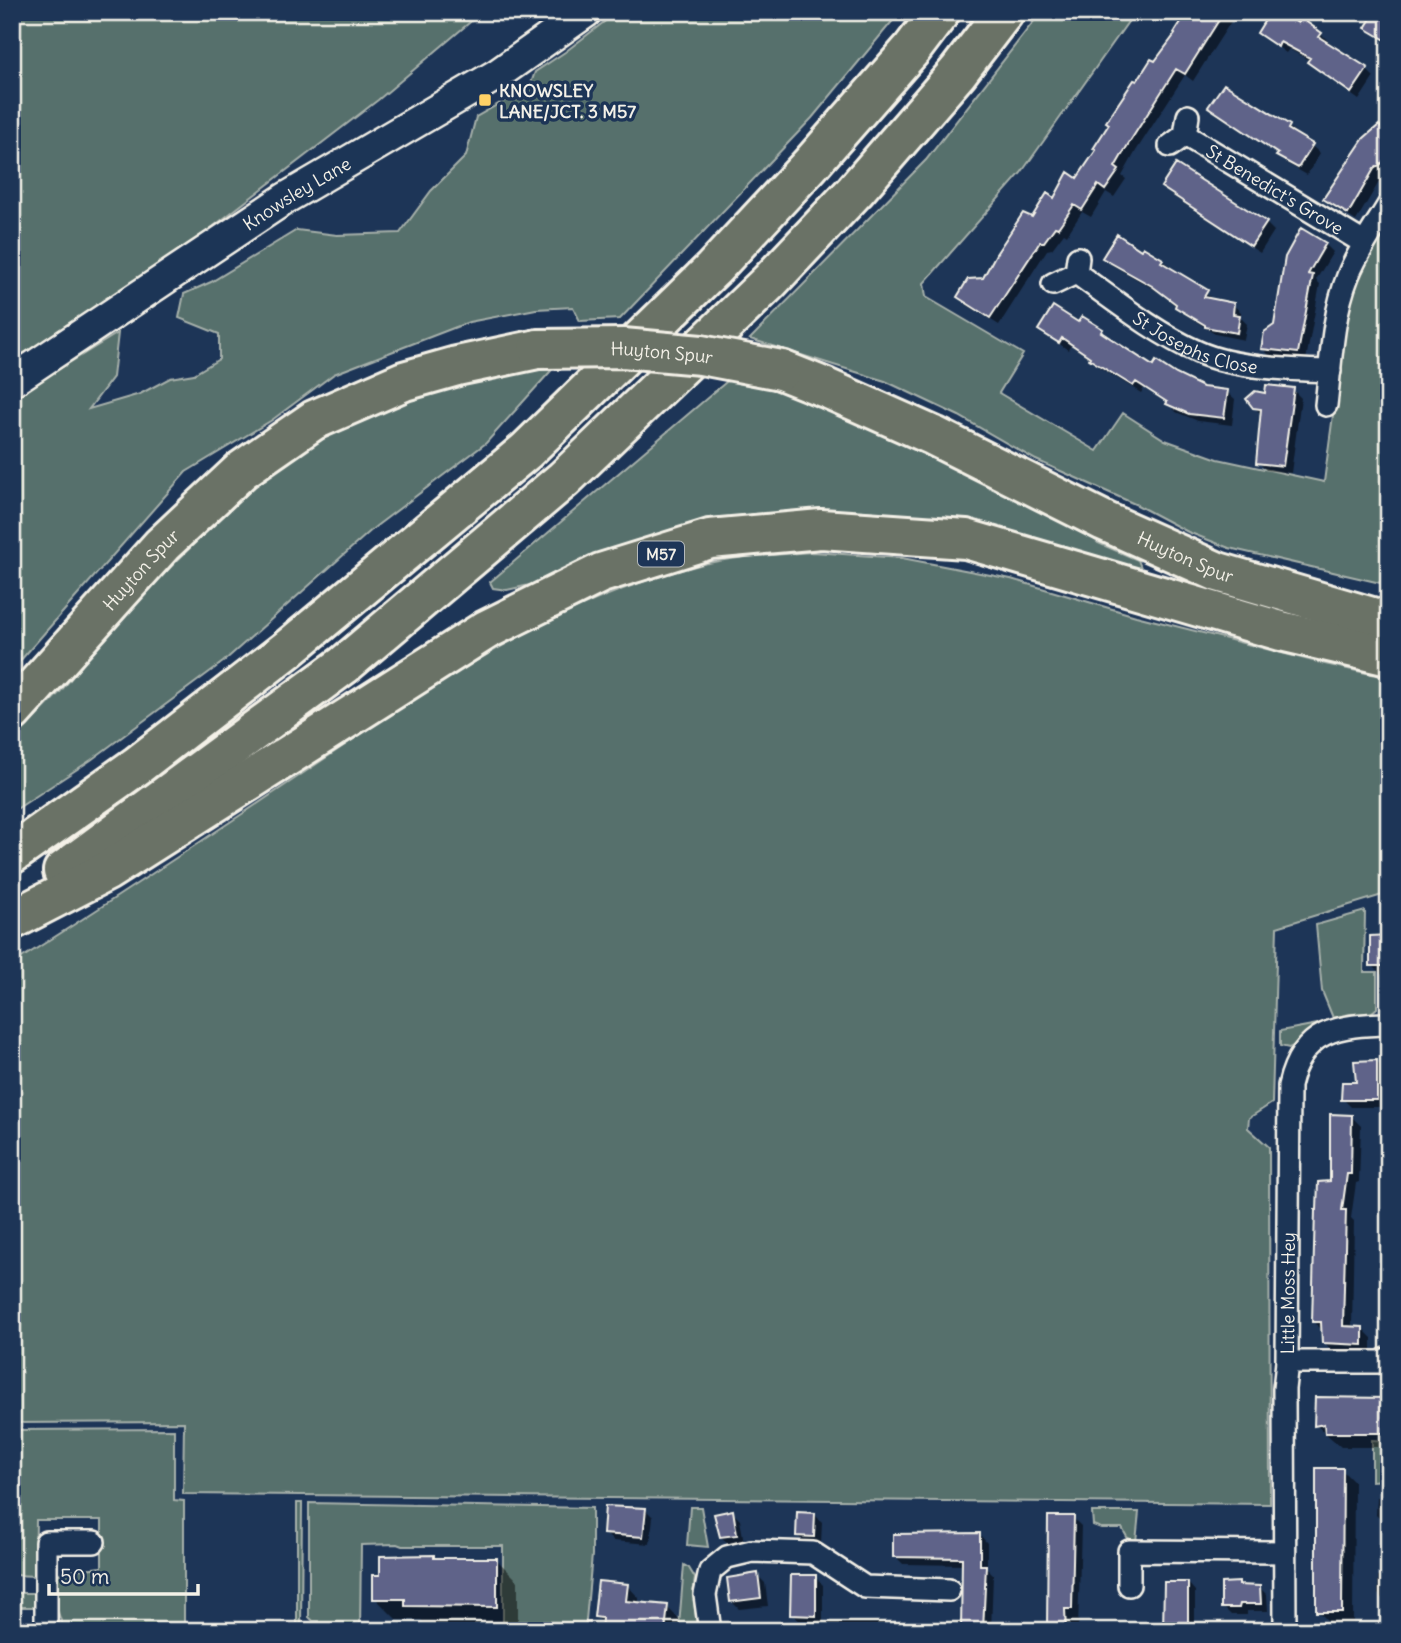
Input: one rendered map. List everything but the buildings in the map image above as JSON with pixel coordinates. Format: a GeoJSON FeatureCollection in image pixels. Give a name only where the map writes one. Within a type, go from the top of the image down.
{"type":"FeatureCollection","features":[{"type":"Feature","properties":{"kind":"highway"},"geometry":{"type":"LineString","coordinates":[[12,854],[138,765],[288,649],[526,451],[713,269],[912,49],[940,12]]}},
{"type":"Feature","properties":{"kind":"highway"},"geometry":{"type":"LineString","coordinates":[[12,909],[344,665],[564,480],[788,262],[855,191],[958,72],[1004,12]]}},
{"type":"Feature","properties":{"kind":"highway","name":"Huyton Spur"},"geometry":{"type":"LineString","coordinates":[[12,712],[162,545],[242,470],[314,420],[404,381],[457,366],[538,349],[622,348],[701,355],[781,370],[934,436],[1104,521],[1218,572],[1389,622]]}},
{"type":"Feature","properties":{"kind":"highway","name":"M57"},"geometry":{"type":"LineString","coordinates":[[12,920],[107,871],[486,631],[601,573],[710,539],[821,529],[966,539],[1281,631],[1389,656]]}},
{"type":"Feature","properties":{"kind":"main road","name":"Knowsley Lane"},"geometry":{"type":"LineString","coordinates":[[12,381],[286,198],[498,74],[586,12]]}},
{"type":"Feature","properties":{"kind":"street","name":"St Benedict's Grove"},"geometry":{"type":"LineString","coordinates":[[1181,132],[1364,243]]}},
{"type":"Feature","properties":{"kind":"street"},"geometry":{"type":"LineString","coordinates":[[1326,405],[1337,318],[1348,277],[1364,243],[1389,204]]}},
{"type":"Feature","properties":{"kind":"street","name":"St Josephs Close"},"geometry":{"type":"LineString","coordinates":[[1053,284],[1077,266],[1142,318],[1199,353],[1245,363],[1330,371]]}},
{"type":"Feature","properties":{"kind":"street","name":"Little Moss Hey"},"geometry":{"type":"LineString","coordinates":[[1285,1631],[1284,1388],[1287,1362],[1288,1102],[1291,1075],[1299,1058],[1321,1035],[1346,1026],[1389,1024]]}},
{"type":"Feature","properties":{"kind":"street"},"geometry":{"type":"LineString","coordinates":[[1287,1362],[1380,1362],[1389,1358]]}},
{"type":"Feature","properties":{"kind":"street"},"geometry":{"type":"LineString","coordinates":[[46,1631],[46,1542],[94,1542]]}},
{"type":"Feature","properties":{"kind":"street"},"geometry":{"type":"LineString","coordinates":[[710,1631],[705,1594],[710,1571],[727,1557],[752,1551],[813,1553],[865,1587],[949,1590]]}},
{"type":"Feature","properties":{"kind":"street"},"geometry":{"type":"LineString","coordinates":[[1129,1585],[1129,1551],[1283,1552]]}},
{"type":"Feature","properties":{"kind":"green space"},"geometry":{"type":"Polygon","coordinates":[[[12,12],[482,12],[378,100],[163,265],[12,361],[12,12]]]}},
{"type":"Feature","properties":{"kind":"green space"},"geometry":{"type":"Polygon","coordinates":[[[617,12],[900,12],[812,118],[620,319],[580,321],[573,307],[536,309],[469,322],[334,374],[272,420],[186,472],[12,670],[12,398],[118,333],[113,377],[89,409],[140,394],[170,378],[194,374],[219,359],[219,334],[179,318],[184,294],[211,282],[297,230],[337,235],[400,233],[431,191],[466,156],[476,117],[530,86],[535,72],[617,12]]]}},
{"type":"Feature","properties":{"kind":"green space"},"geometry":{"type":"Polygon","coordinates":[[[1041,12],[1135,12],[1021,173],[924,283],[926,297],[1023,354],[999,393],[1097,451],[1123,413],[1165,440],[1218,459],[1324,482],[1349,296],[1357,274],[1389,223],[1389,585],[1229,548],[1188,532],[1137,505],[1036,460],[959,416],[885,381],[750,339],[926,160],[1041,12]]]}},
{"type":"Feature","properties":{"kind":"green space"},"geometry":{"type":"Polygon","coordinates":[[[558,363],[486,443],[375,527],[223,662],[91,760],[12,812],[12,742],[60,692],[126,611],[269,473],[324,433],[439,385],[558,363]]]}},
{"type":"Feature","properties":{"kind":"green space"},"geometry":{"type":"Polygon","coordinates":[[[732,377],[751,380],[825,403],[1086,531],[1098,543],[1138,560],[1142,570],[933,518],[823,510],[611,555],[534,584],[507,590],[493,588],[490,582],[732,377]]]}},
{"type":"Feature","properties":{"kind":"green space"},"geometry":{"type":"Polygon","coordinates":[[[813,552],[902,558],[1011,579],[1136,616],[1389,678],[1389,893],[1277,927],[1272,1103],[1249,1118],[1248,1128],[1269,1147],[1270,1504],[183,1494],[184,1422],[12,1423],[12,964],[389,715],[535,628],[638,583],[692,567],[737,558],[813,552]]]}},
{"type":"Feature","properties":{"kind":"green space"},"geometry":{"type":"Polygon","coordinates":[[[1365,911],[1364,972],[1377,972],[1377,1008],[1371,1013],[1333,1018],[1322,991],[1316,925],[1365,911]]]}},
{"type":"Feature","properties":{"kind":"green space"},"geometry":{"type":"Polygon","coordinates":[[[1318,1024],[1293,1046],[1280,1046],[1280,1031],[1318,1024]]]}},
{"type":"Feature","properties":{"kind":"green space"},"geometry":{"type":"Polygon","coordinates":[[[174,1429],[174,1500],[184,1501],[184,1631],[68,1631],[58,1613],[58,1575],[63,1571],[102,1567],[102,1520],[36,1520],[35,1576],[13,1575],[12,1430],[174,1429]]]}},
{"type":"Feature","properties":{"kind":"green space"},"geometry":{"type":"Polygon","coordinates":[[[1372,1440],[1389,1441],[1389,1464],[1383,1464],[1383,1480],[1372,1481],[1372,1440]]]}},
{"type":"Feature","properties":{"kind":"green space"},"geometry":{"type":"Polygon","coordinates":[[[297,1503],[302,1503],[301,1628],[297,1628],[297,1503]]]}},
{"type":"Feature","properties":{"kind":"green space"},"geometry":{"type":"Polygon","coordinates":[[[309,1503],[592,1508],[592,1555],[585,1631],[501,1631],[503,1546],[397,1544],[361,1545],[360,1631],[319,1631],[318,1621],[309,1617],[309,1503]]]}},
{"type":"Feature","properties":{"kind":"green space"},"geometry":{"type":"Polygon","coordinates":[[[690,1507],[701,1507],[708,1547],[687,1545],[690,1507]]]}},
{"type":"Feature","properties":{"kind":"green space"},"geometry":{"type":"Polygon","coordinates":[[[1092,1512],[1139,1512],[1136,1542],[1127,1537],[1122,1528],[1101,1528],[1093,1525],[1092,1512]]]}},
{"type":"Feature","properties":{"kind":"green space"},"geometry":{"type":"Polygon","coordinates":[[[684,1565],[695,1578],[693,1593],[697,1626],[694,1631],[681,1631],[679,1626],[684,1565]]]}},
{"type":"Feature","properties":{"kind":"green space"},"geometry":{"type":"Polygon","coordinates":[[[12,1593],[35,1593],[35,1607],[12,1607],[12,1593]]]}},
{"type":"Feature","properties":{"kind":"place","name":"KNOWSLEY LANE/JCT. 3 M57"},"geometry":{"type":"Point","coordinates":[485,100]}}]}
